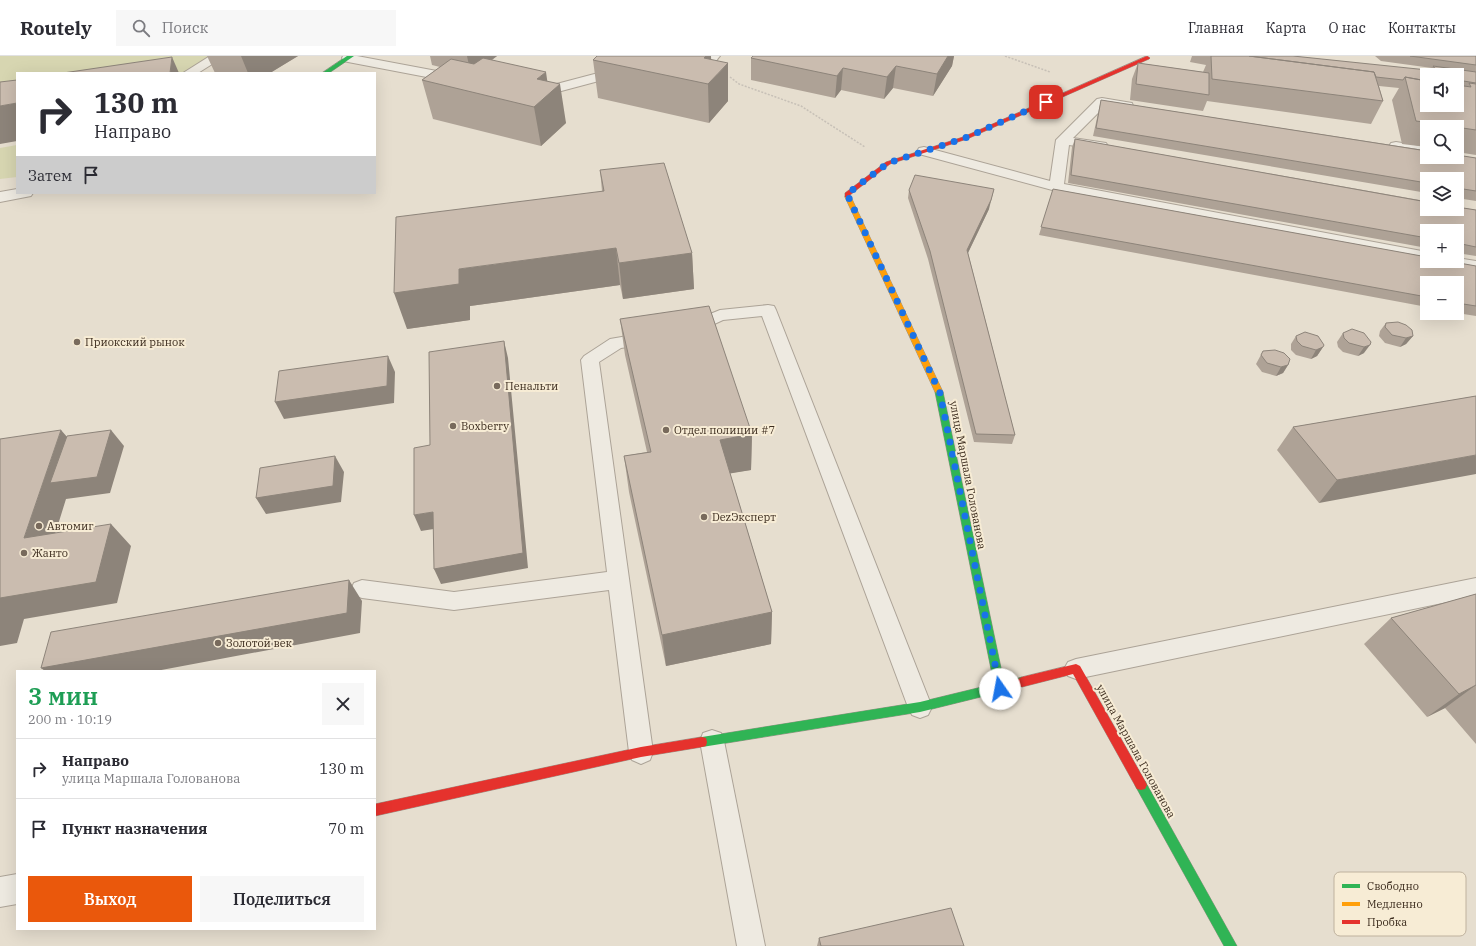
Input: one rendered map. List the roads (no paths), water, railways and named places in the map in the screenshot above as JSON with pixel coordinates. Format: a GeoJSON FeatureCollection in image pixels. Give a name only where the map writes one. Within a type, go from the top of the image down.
{"type":"FeatureCollection","features":[{"type":"Feature","properties":{"kind":"street"},"geometry":{"type":"LineString","coordinates":[[327,72],[350,57]]}},
{"type":"Feature","properties":{"kind":"street","name":"улица Маршала Голованова"},"geometry":{"type":"LineString","coordinates":[[1000,689],[940,393],[847,194],[888,163],[965,138],[1148,57]]}},
{"type":"Feature","properties":{"kind":"street"},"geometry":{"type":"LineString","coordinates":[[0,197],[19,194]]}},
{"type":"Feature","properties":{"kind":"street","name":"улица Маршала Голованова"},"geometry":{"type":"LineString","coordinates":[[1076,668],[1231,946]]}},
{"type":"Feature","properties":{"kind":"street"},"geometry":{"type":"LineString","coordinates":[[376,810],[641,752],[920,707],[1000,689],[1076,668]]}},
{"type":"Feature","properties":{"kind":"street"},"geometry":{"type":"LineString","coordinates":[[0,892],[16,889]]}},
{"type":"Feature","properties":{"kind":"lane"},"geometry":{"type":"LineString","coordinates":[[191,72],[218,56]]}},
{"type":"Feature","properties":{"kind":"lane"},"geometry":{"type":"LineString","coordinates":[[392,66],[407,56]]}},
{"type":"Feature","properties":{"kind":"lane"},"geometry":{"type":"LineString","coordinates":[[350,57],[469,81]]}},
{"type":"Feature","properties":{"kind":"lane"},"geometry":{"type":"LineString","coordinates":[[669,66],[711,58]]}},
{"type":"Feature","properties":{"kind":"lane"},"geometry":{"type":"LineString","coordinates":[[522,92],[537,95],[613,72],[637,69]]}},
{"type":"Feature","properties":{"kind":"lane"},"geometry":{"type":"LineString","coordinates":[[1056,187],[1063,140],[1102,102],[1140,108]]}},
{"type":"Feature","properties":{"kind":"lane"},"geometry":{"type":"LineString","coordinates":[[1063,140],[1117,149]]}},
{"type":"Feature","properties":{"kind":"lane"},"geometry":{"type":"LineString","coordinates":[[1380,144],[1420,150]]}},
{"type":"Feature","properties":{"kind":"lane"},"geometry":{"type":"LineString","coordinates":[[924,151],[1056,187],[1420,256]]}},
{"type":"Feature","properties":{"kind":"lane"},"geometry":{"type":"LineString","coordinates":[[1464,264],[1476,266]]}},
{"type":"Feature","properties":{"kind":"lane"},"geometry":{"type":"LineString","coordinates":[[641,752],[617,580],[590,360],[616,343],[678,334],[720,315],[768,310],[920,707]]}},
{"type":"Feature","properties":{"kind":"lane"},"geometry":{"type":"LineString","coordinates":[[362,589],[454,601],[617,580]]}},
{"type":"Feature","properties":{"kind":"lane"},"geometry":{"type":"LineString","coordinates":[[1076,668],[1476,588]]}},
{"type":"Feature","properties":{"kind":"lane"},"geometry":{"type":"LineString","coordinates":[[712,741],[751,946]]}},
{"type":"Feature","properties":{"kind":"place","name":"Приокский рынок"},"geometry":{"type":"Point","coordinates":[77,342]}},
{"type":"Feature","properties":{"kind":"place","name":"Пенальти"},"geometry":{"type":"Point","coordinates":[497,386]}},
{"type":"Feature","properties":{"kind":"place","name":"Boxberry"},"geometry":{"type":"Point","coordinates":[453,426]}},
{"type":"Feature","properties":{"kind":"place","name":"Отдел полиции #7"},"geometry":{"type":"Point","coordinates":[666,430]}},
{"type":"Feature","properties":{"kind":"place","name":"DezЭксперт"},"geometry":{"type":"Point","coordinates":[704,517]}},
{"type":"Feature","properties":{"kind":"place","name":"Автомиг"},"geometry":{"type":"Point","coordinates":[39,526]}},
{"type":"Feature","properties":{"kind":"place","name":"Жанто"},"geometry":{"type":"Point","coordinates":[24,553]}},
{"type":"Feature","properties":{"kind":"place","name":"Золотой век"},"geometry":{"type":"Point","coordinates":[218,643]}}]}
